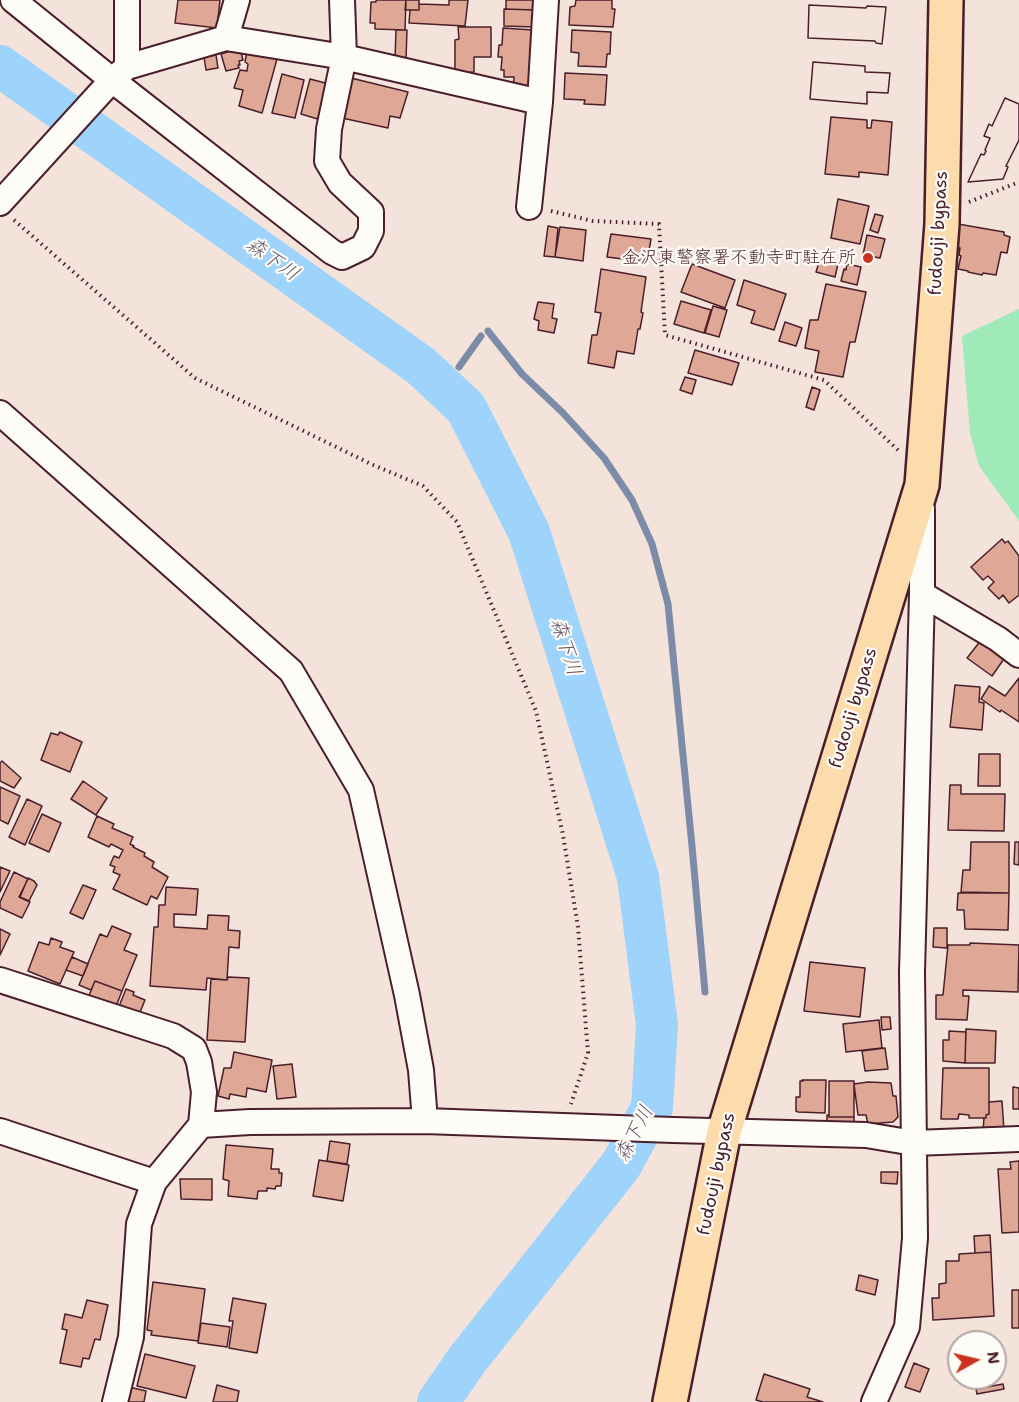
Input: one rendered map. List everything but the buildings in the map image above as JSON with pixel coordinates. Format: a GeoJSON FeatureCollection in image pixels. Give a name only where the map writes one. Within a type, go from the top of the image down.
{"type":"FeatureCollection","features":[{"type":"Feature","properties":{"kind":"highway","name":"fudouji bypass"},"geometry":{"type":"LineString","coordinates":[[670,1402],[724,1131],[922,485],[942,224],[946,0]]}},
{"type":"Feature","properties":{"kind":"street"},"geometry":{"type":"LineString","coordinates":[[13,0],[332,252],[342,257],[363,247],[371,231],[371,212],[340,183],[327,161],[329,129],[344,57],[342,0]]}},
{"type":"Feature","properties":{"kind":"street"},"geometry":{"type":"LineString","coordinates":[[115,79],[127,0]]}},
{"type":"Feature","properties":{"kind":"street"},"geometry":{"type":"LineString","coordinates":[[226,38],[237,0]]}},
{"type":"Feature","properties":{"kind":"street"},"geometry":{"type":"LineString","coordinates":[[529,207],[540,102],[546,0]]}},
{"type":"Feature","properties":{"kind":"street"},"geometry":{"type":"LineString","coordinates":[[6,204],[115,79],[226,38],[344,57],[540,102]]}},
{"type":"Feature","properties":{"kind":"street"},"geometry":{"type":"LineString","coordinates":[[0,413],[291,671],[360,790],[409,1006],[421,1070],[425,1120]]}},
{"type":"Feature","properties":{"kind":"street"},"geometry":{"type":"LineString","coordinates":[[874,1402],[907,1327],[915,1238],[912,972],[922,594],[922,485]]}},
{"type":"Feature","properties":{"kind":"street"},"geometry":{"type":"LineString","coordinates":[[922,594],[998,639],[1019,655]]}},
{"type":"Feature","properties":{"kind":"street"},"geometry":{"type":"LineString","coordinates":[[0,980],[173,1036],[194,1049],[199,1062],[204,1092],[201,1125],[154,1182],[139,1224],[131,1336],[115,1402]]}},
{"type":"Feature","properties":{"kind":"street"},"geometry":{"type":"LineString","coordinates":[[201,1125],[250,1122],[425,1120],[866,1135],[914,1143],[1019,1139]]}},
{"type":"Feature","properties":{"kind":"street"},"geometry":{"type":"LineString","coordinates":[[0,1131],[154,1182]]}},
{"type":"Feature","properties":{"kind":"path"},"geometry":{"type":"LineString","coordinates":[[942,224],[957,207],[1019,182]]}},
{"type":"Feature","properties":{"kind":"path"},"geometry":{"type":"LineString","coordinates":[[6,204],[195,378],[371,464],[423,486],[457,522],[536,711],[563,835],[578,927],[588,1053],[564,1126]]}},
{"type":"Feature","properties":{"kind":"path"},"geometry":{"type":"LineString","coordinates":[[529,207],[593,221],[659,224],[665,335],[824,380],[903,455],[922,485]]}},
{"type":"Feature","properties":{"kind":"green space"},"geometry":{"type":"Polygon","coordinates":[[[1019,309],[1019,521],[979,466],[970,433],[962,336],[1019,309]]]}},
{"type":"Feature","properties":{"kind":"waterway","name":"森下川"},"geometry":{"type":"LineString","coordinates":[[0,66],[421,366],[466,408],[529,532],[638,877],[657,1025],[652,1108],[621,1165],[467,1360],[438,1402]]}},
{"type":"Feature","properties":{"kind":"waterway"},"geometry":{"type":"LineString","coordinates":[[488,331],[522,374],[563,413],[604,458],[632,500],[652,544],[668,604],[705,992]]}},
{"type":"Feature","properties":{"kind":"waterway"},"geometry":{"type":"LineString","coordinates":[[459,367],[481,336]]}},
{"type":"Feature","properties":{"kind":"place","name":"金沢東警察署不動寺町駐在所"},"geometry":{"type":"Point","coordinates":[868,258]}}]}
